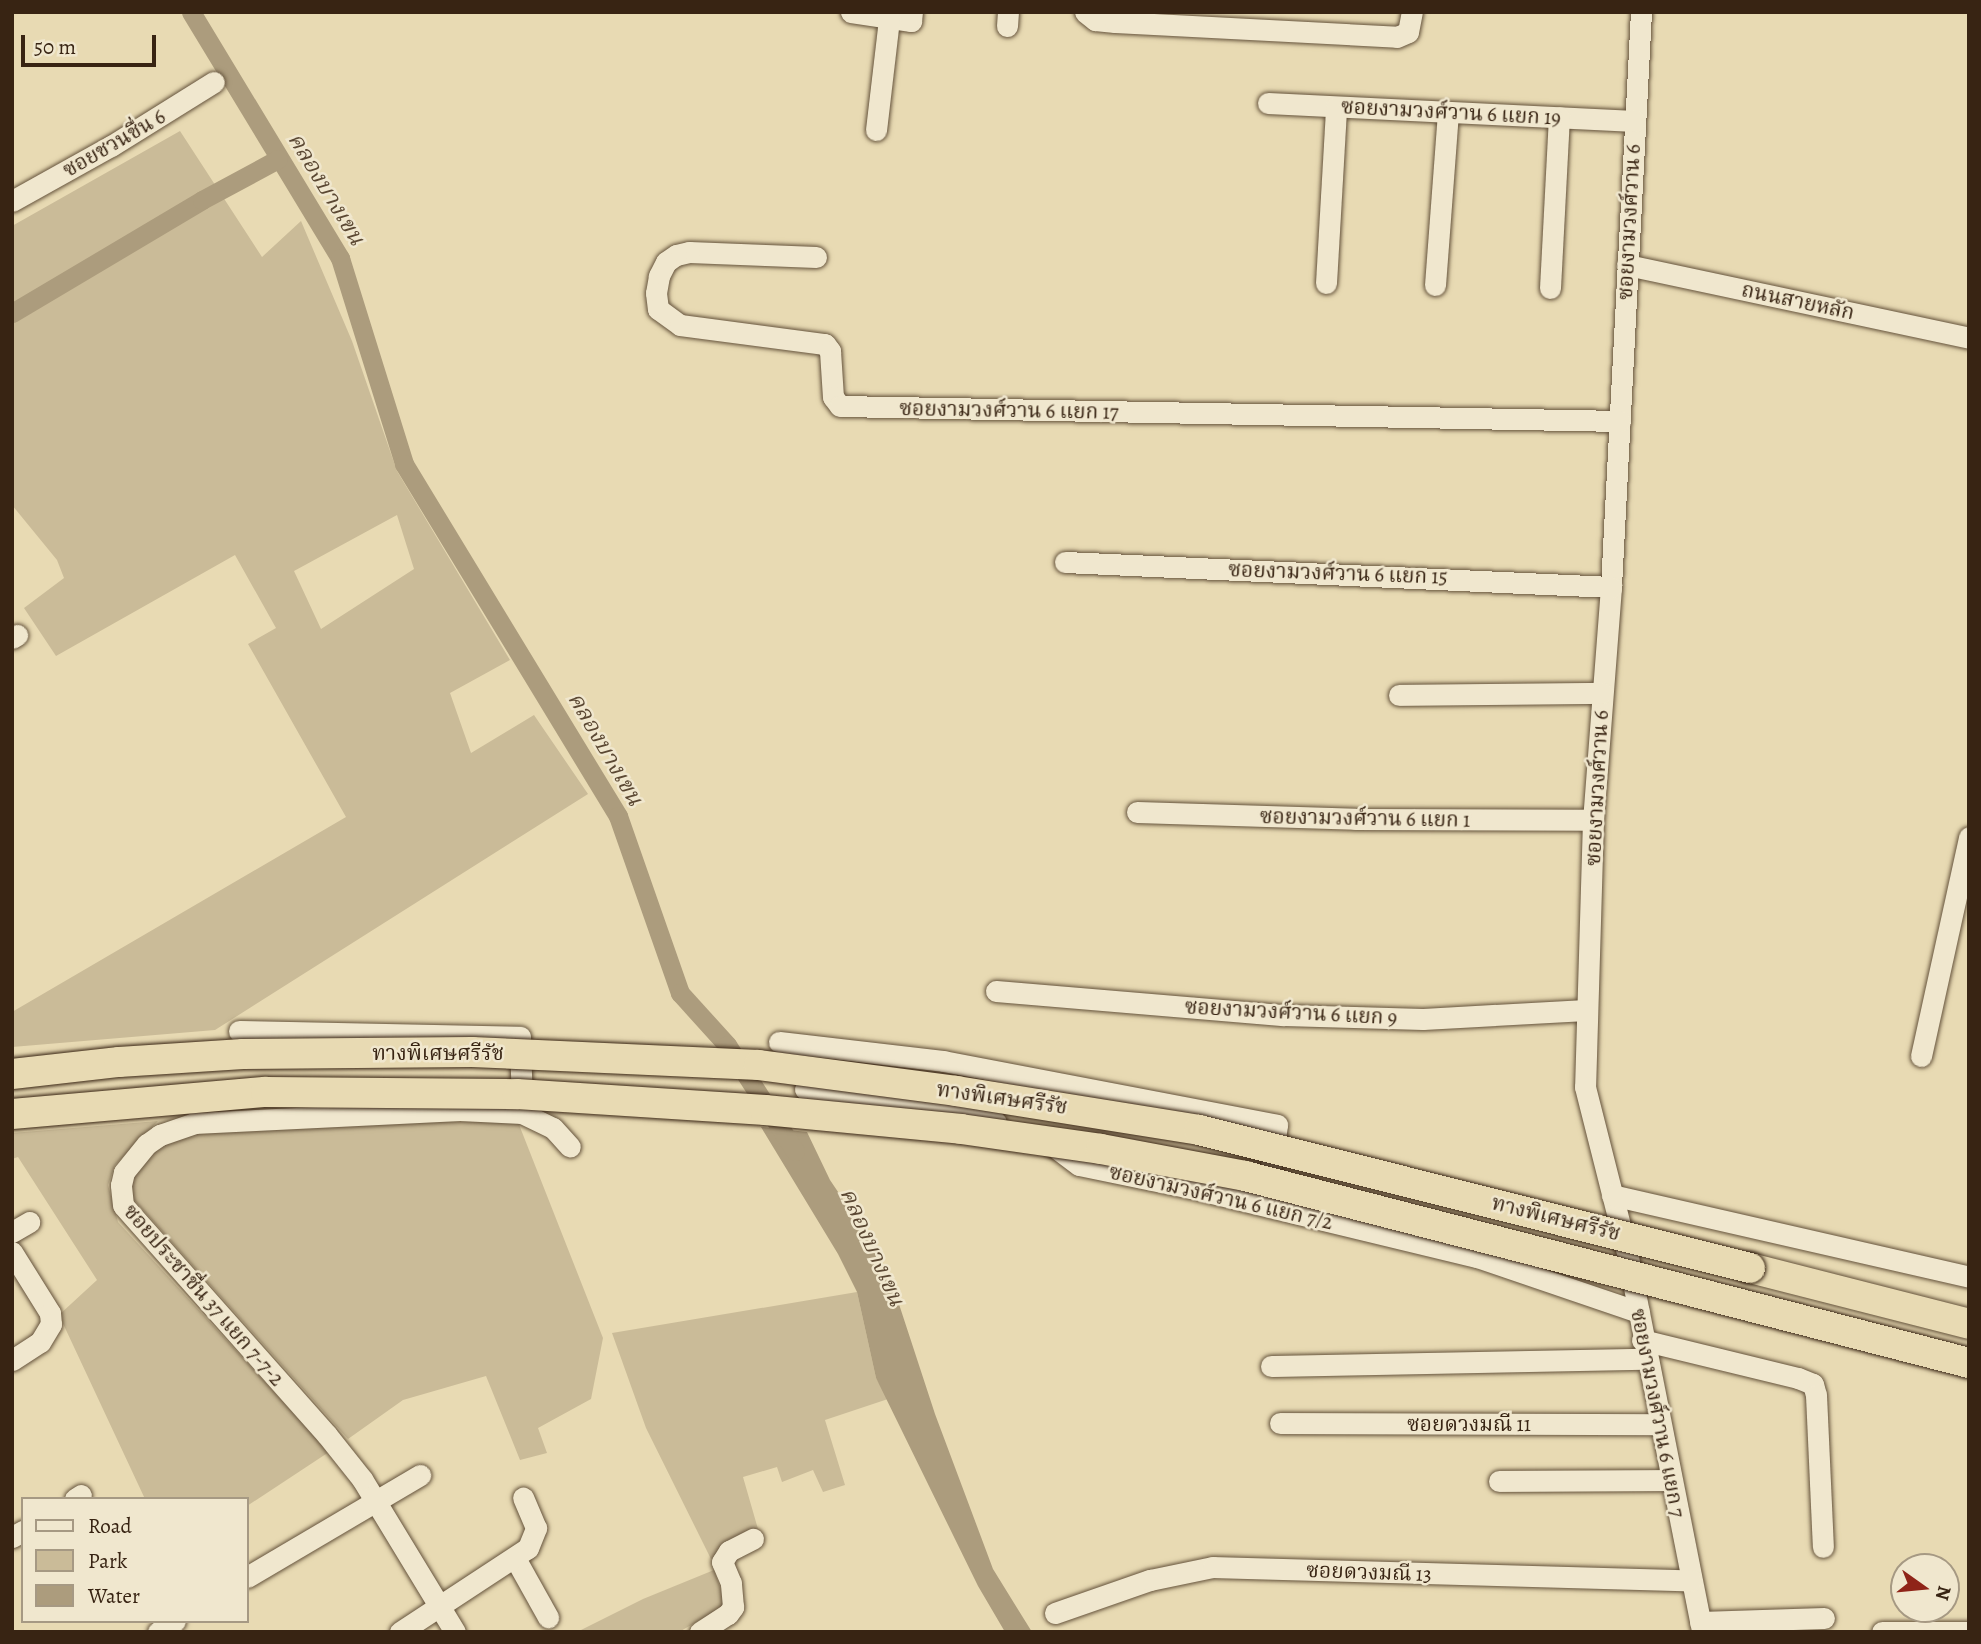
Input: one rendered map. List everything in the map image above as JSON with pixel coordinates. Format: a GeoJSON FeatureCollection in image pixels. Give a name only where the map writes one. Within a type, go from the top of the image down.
{"type":"FeatureCollection","features":[{"type":"Feature","properties":{"kind":"highway","name":"ทางพิเศษศรีรัช"},"geometry":{"type":"LineString","coordinates":[[12,1074],[119,1062],[243,1054],[459,1052],[581,1055],[785,1069],[969,1093],[1199,1130],[1969,1324]]}},
{"type":"Feature","properties":{"kind":"highway","name":"ทางพิเศษศรีรัช"},"geometry":{"type":"LineString","coordinates":[[12,1114],[266,1092],[517,1094],[765,1110],[961,1129],[1101,1149],[1245,1176],[1969,1363]]}},
{"type":"Feature","properties":{"kind":"street"},"geometry":{"type":"LineString","coordinates":[[851,12],[911,22],[912,12]]}},
{"type":"Feature","properties":{"kind":"street"},"geometry":{"type":"LineString","coordinates":[[1085,12],[1095,20],[1115,22],[1397,37],[1408,32],[1412,12]]}},
{"type":"Feature","properties":{"kind":"street","name":"ซอยงามวงศ์วาน 6"},"geometry":{"type":"LineString","coordinates":[[1612,1195],[1585,1087],[1586,1010],[1594,820],[1611,587],[1641,12]]}},
{"type":"Feature","properties":{"kind":"street"},"geometry":{"type":"LineString","coordinates":[[876,130],[888,19]]}},
{"type":"Feature","properties":{"kind":"street","name":"ซอยชวนชื่น 6"},"geometry":{"type":"LineString","coordinates":[[12,201],[142,127],[214,82]]}},
{"type":"Feature","properties":{"kind":"street","name":"ซอยงามวงศ์วาน 6 แยก 19"},"geometry":{"type":"LineString","coordinates":[[1268,103],[1634,121]]}},
{"type":"Feature","properties":{"kind":"street"},"geometry":{"type":"LineString","coordinates":[[1326,283],[1336,107]]}},
{"type":"Feature","properties":{"kind":"street"},"geometry":{"type":"LineString","coordinates":[[1435,285],[1448,112]]}},
{"type":"Feature","properties":{"kind":"street"},"geometry":{"type":"LineString","coordinates":[[1550,288],[1559,117]]}},
{"type":"Feature","properties":{"kind":"street","name":"ซอยงามวงศ์วาน 6 แยก 17"},"geometry":{"type":"LineString","coordinates":[[816,257],[689,252],[676,255],[666,262],[659,276],[656,292],[658,309],[680,325],[825,344],[830,351],[833,397],[840,406],[1620,421]]}},
{"type":"Feature","properties":{"kind":"street","name":"ถนนสายหลัก"},"geometry":{"type":"LineString","coordinates":[[1627,265],[1969,338]]}},
{"type":"Feature","properties":{"kind":"street","name":"ซอยงามวงศ์วาน 6 แยก 15"},"geometry":{"type":"LineString","coordinates":[[1065,562],[1611,587]]}},
{"type":"Feature","properties":{"kind":"street"},"geometry":{"type":"LineString","coordinates":[[1399,695],[1602,693]]}},
{"type":"Feature","properties":{"kind":"street","name":"ซอยงามวงศ์วาน 6 แยก 1"},"geometry":{"type":"LineString","coordinates":[[1137,812],[1355,819],[1594,820]]}},
{"type":"Feature","properties":{"kind":"street"},"geometry":{"type":"LineString","coordinates":[[1921,1056],[1969,837]]}},
{"type":"Feature","properties":{"kind":"street","name":"ซอยงามวงศ์วาน 6 แยก 9"},"geometry":{"type":"LineString","coordinates":[[996,991],[1284,1015],[1423,1019],[1586,1010]]}},
{"type":"Feature","properties":{"kind":"street"},"geometry":{"type":"LineString","coordinates":[[239,1031],[520,1037],[522,1113]]}},
{"type":"Feature","properties":{"kind":"street"},"geometry":{"type":"LineString","coordinates":[[779,1042],[943,1061],[1277,1125],[1265,1206]]}},
{"type":"Feature","properties":{"kind":"street","name":"ซอยงามวงศ์วาน 6 แยก 7/2"},"geometry":{"type":"LineString","coordinates":[[805,1089],[959,1112],[1031,1130],[1079,1165],[1477,1257],[1639,1312]]}},
{"type":"Feature","properties":{"kind":"street","name":"ซอยประชาชื่น 37 แยก 7-7-2"},"geometry":{"type":"LineString","coordinates":[[455,1632],[362,1479],[327,1435],[123,1205],[120,1196],[124,1172],[153,1139],[194,1123],[460,1110],[522,1113],[553,1128],[570,1147]]}},
{"type":"Feature","properties":{"kind":"street"},"geometry":{"type":"LineString","coordinates":[[1612,1195],[1969,1277]]}},
{"type":"Feature","properties":{"kind":"street","name":"ซอยงามวงศ์วาน 6 แยก 7"},"geometry":{"type":"LineString","coordinates":[[1612,1195],[1639,1312],[1644,1350],[1701,1627]]}},
{"type":"Feature","properties":{"kind":"street"},"geometry":{"type":"LineString","coordinates":[[12,1252],[50,1313],[51,1324],[40,1342],[12,1360]]}},
{"type":"Feature","properties":{"kind":"street"},"geometry":{"type":"LineString","coordinates":[[1270,1366],[1644,1350],[1798,1378],[1812,1384],[1816,1395],[1823,1547]]}},
{"type":"Feature","properties":{"kind":"street","name":"ซอยดวงมณี 11"},"geometry":{"type":"LineString","coordinates":[[1279,1423],[1659,1424]]}},
{"type":"Feature","properties":{"kind":"street"},"geometry":{"type":"LineString","coordinates":[[248,1576],[420,1475]]}},
{"type":"Feature","properties":{"kind":"street"},"geometry":{"type":"LineString","coordinates":[[1499,1480],[1670,1480]]}},
{"type":"Feature","properties":{"kind":"street"},"geometry":{"type":"LineString","coordinates":[[400,1632],[528,1548],[536,1528],[523,1498]]}},
{"type":"Feature","properties":{"kind":"street"},"geometry":{"type":"LineString","coordinates":[[700,1632],[728,1614],[733,1607],[731,1583],[722,1562],[729,1551],[753,1539]]}},
{"type":"Feature","properties":{"kind":"street"},"geometry":{"type":"LineString","coordinates":[[515,1558],[548,1617]]}},
{"type":"Feature","properties":{"kind":"street","name":"ซอยดวงมณี 13"},"geometry":{"type":"LineString","coordinates":[[1055,1613],[1150,1580],[1213,1567],[1690,1580]]}},
{"type":"Feature","properties":{"kind":"street"},"geometry":{"type":"LineString","coordinates":[[1701,1627],[1824,1618]]}},
{"type":"Feature","properties":{"kind":"street"},"geometry":{"type":"LineString","coordinates":[[1882,1632],[1969,1632]]}},
{"type":"Feature","properties":{"kind":"green space"},"geometry":{"type":"Polygon","coordinates":[[[180,131],[262,257],[301,221],[352,341],[397,471],[510,660],[450,693],[471,753],[534,715],[588,794],[215,1030],[12,1047],[12,1012],[346,817],[248,644],[276,628],[235,555],[56,656],[24,608],[64,578],[57,560],[12,505],[12,226],[180,131]],[[397,515],[294,571],[321,629],[414,569],[397,515]]]}},
{"type":"Feature","properties":{"kind":"green space"},"geometry":{"type":"Polygon","coordinates":[[[158,1121],[115,1165],[108,1185],[118,1222],[329,1452],[248,1505],[248,1497],[144,1497],[59,1315],[97,1280],[18,1157],[12,1159],[12,1133],[158,1121]]]}},
{"type":"Feature","properties":{"kind":"green space"},"geometry":{"type":"Polygon","coordinates":[[[518,1122],[603,1338],[591,1399],[538,1428],[547,1453],[520,1460],[486,1376],[403,1400],[348,1439],[129,1194],[135,1172],[158,1147],[195,1129],[518,1122]]]}},
{"type":"Feature","properties":{"kind":"green space"},"geometry":{"type":"Polygon","coordinates":[[[857,1292],[876,1378],[888,1399],[825,1420],[845,1485],[823,1492],[813,1470],[782,1482],[777,1467],[743,1477],[758,1529],[711,1559],[646,1428],[612,1333],[857,1292]]]}},
{"type":"Feature","properties":{"kind":"green space"},"geometry":{"type":"Polygon","coordinates":[[[714,1570],[726,1605],[679,1632],[577,1632],[643,1599],[714,1570]]]}},
{"type":"Feature","properties":{"kind":"water"},"geometry":{"type":"Polygon","coordinates":[[[761,1127],[807,1132],[830,1180],[861,1226],[896,1295],[935,1414],[993,1569],[1032,1632],[1005,1632],[978,1586],[876,1378],[857,1292],[838,1254],[761,1127]]]}},
{"type":"Feature","properties":{"kind":"waterway","name":"คลองบางเขน"},"geometry":{"type":"LineString","coordinates":[[191,12],[340,258],[404,464],[618,816],[680,993],[727,1045],[795,1151]]}},
{"type":"Feature","properties":{"kind":"waterway"},"geometry":{"type":"LineString","coordinates":[[12,313],[202,200],[278,159]]}}]}
